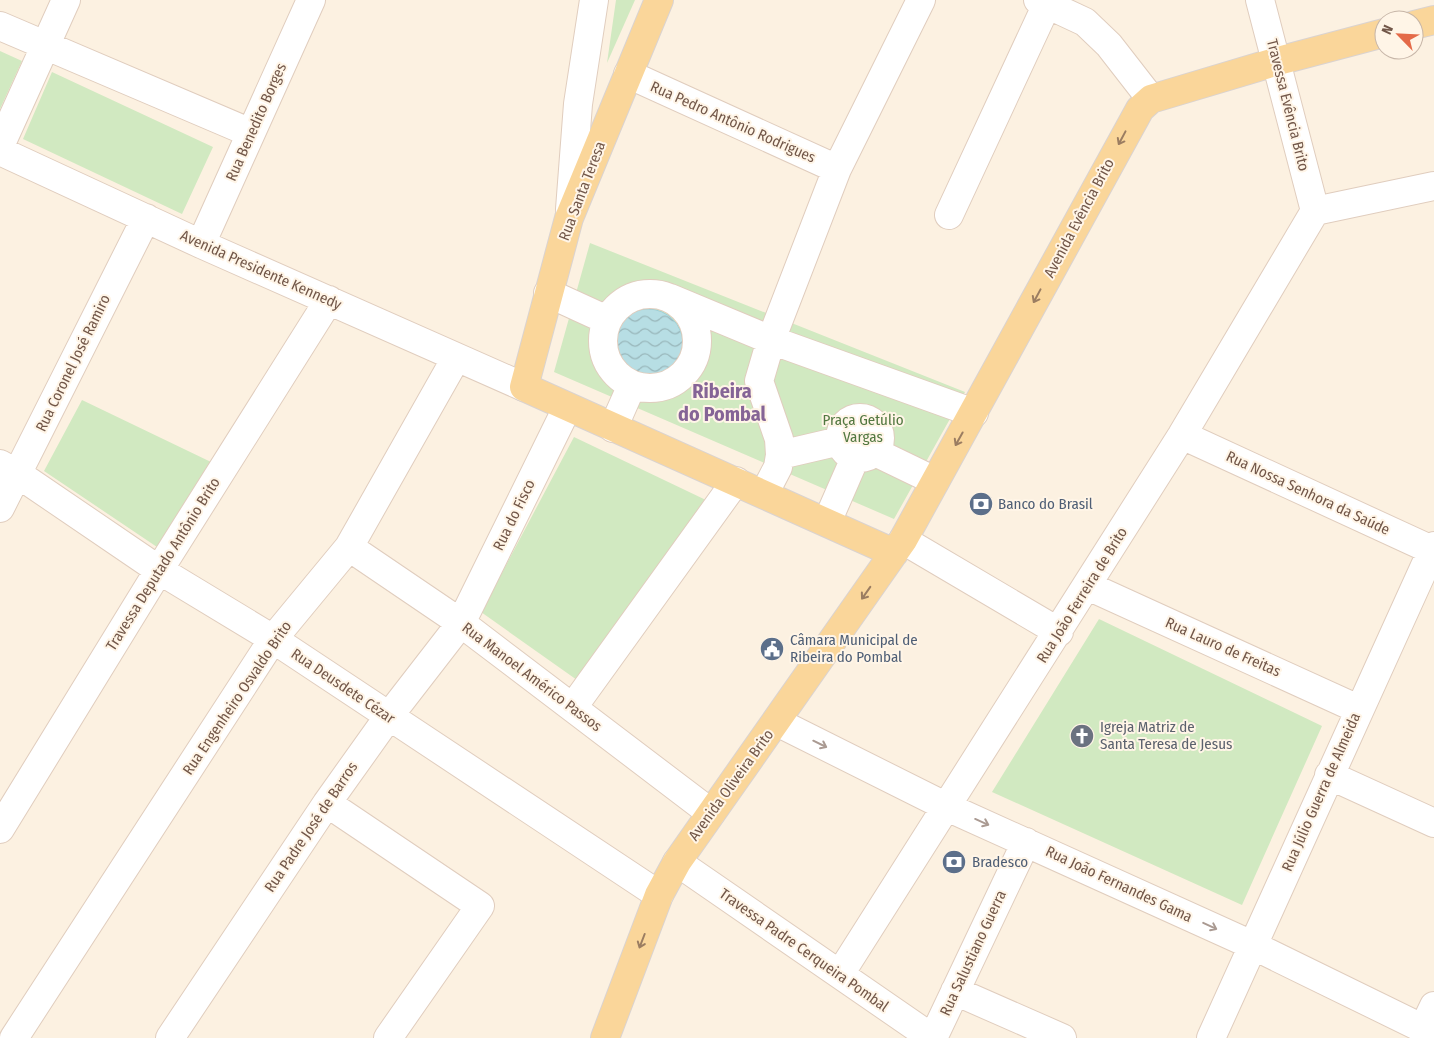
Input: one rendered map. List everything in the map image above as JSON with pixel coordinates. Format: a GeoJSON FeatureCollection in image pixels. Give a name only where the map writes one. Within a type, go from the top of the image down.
{"type":"FeatureCollection","features":[{"type":"Feature","properties":{"kind":"main road","name":"Rua Santa Teresa"},"geometry":{"type":"LineString","coordinates":[[524,387],[569,218],[659,0]]}},
{"type":"Feature","properties":{"kind":"main road"},"geometry":{"type":"LineString","coordinates":[[1151,99],[1278,61],[1374,36]]}},
{"type":"Feature","properties":{"kind":"main road","name":"Avenida Evência Brito"},"geometry":{"type":"LineString","coordinates":[[899,546],[974,413],[1129,126],[1140,109],[1151,99]]}},
{"type":"Feature","properties":{"kind":"main road"},"geometry":{"type":"LineString","coordinates":[[524,387],[827,522],[899,546]]}},
{"type":"Feature","properties":{"kind":"main road","name":"Avenida Oliveira Brito"},"geometry":{"type":"LineString","coordinates":[[605,1038],[659,895],[677,862],[899,546]]}},
{"type":"Feature","properties":{"kind":"street"},"geometry":{"type":"LineString","coordinates":[[0,146],[66,0]]}},
{"type":"Feature","properties":{"kind":"street","name":"Rua Benedito Borges"},"geometry":{"type":"LineString","coordinates":[[201,244],[311,0]]}},
{"type":"Feature","properties":{"kind":"street"},"geometry":{"type":"LineString","coordinates":[[569,218],[578,104],[594,0]]}},
{"type":"Feature","properties":{"kind":"street"},"geometry":{"type":"LineString","coordinates":[[764,494],[778,467],[780,455],[779,440],[759,381],[770,340],[837,169],[921,0]]}},
{"type":"Feature","properties":{"kind":"street","name":"Travessa Evência Brito"},"geometry":{"type":"LineString","coordinates":[[1260,0],[1278,61],[1315,211]]}},
{"type":"Feature","properties":{"kind":"street"},"geometry":{"type":"LineString","coordinates":[[949,215],[1042,2],[1085,22],[1109,45],[1151,99]]}},
{"type":"Feature","properties":{"kind":"street"},"geometry":{"type":"LineString","coordinates":[[0,26],[251,133]]}},
{"type":"Feature","properties":{"kind":"street","name":"Rua Pedro Antônio Rodrigues"},"geometry":{"type":"LineString","coordinates":[[628,74],[837,169]]}},
{"type":"Feature","properties":{"kind":"street","name":"Avenida Presidente Kennedy"},"geometry":{"type":"LineString","coordinates":[[0,151],[201,244],[524,387]]}},
{"type":"Feature","properties":{"kind":"street"},"geometry":{"type":"LineString","coordinates":[[1315,211],[1434,186]]}},
{"type":"Feature","properties":{"kind":"street","name":"Rua João Ferreira de Brito"},"geometry":{"type":"LineString","coordinates":[[840,974],[1088,586],[1182,435],[1315,211]]}},
{"type":"Feature","properties":{"kind":"street","name":"Rua Coronel José Ramiro"},"geometry":{"type":"LineString","coordinates":[[0,508],[9,469],[146,218]]}},
{"type":"Feature","properties":{"kind":"street"},"geometry":{"type":"LineString","coordinates":[[548,293],[607,320]]}},
{"type":"Feature","properties":{"kind":"street"},"geometry":{"type":"LineString","coordinates":[[670,298],[687,312],[697,331],[694,361],[685,373],[674,382],[660,388],[646,389],[632,385],[618,377],[608,365],[603,350],[603,334],[607,320],[616,308],[635,296],[656,294],[670,298],[770,340],[974,413]]}},
{"type":"Feature","properties":{"kind":"street","name":"Travessa Deputado Antônio Brito"},"geometry":{"type":"LineString","coordinates":[[0,829],[159,570],[329,300]]}},
{"type":"Feature","properties":{"kind":"street","name":"Rua Engenheiro Osvaldo Brito"},"geometry":{"type":"LineString","coordinates":[[13,1035],[273,639],[349,547],[456,358]]}},
{"type":"Feature","properties":{"kind":"street"},"geometry":{"type":"LineString","coordinates":[[613,428],[632,385]]}},
{"type":"Feature","properties":{"kind":"street","name":"Rua do Fisco"},"geometry":{"type":"LineString","coordinates":[[461,623],[568,408]]}},
{"type":"Feature","properties":{"kind":"street","name":"Rua Nossa Senhora da Saúde"},"geometry":{"type":"LineString","coordinates":[[1182,435],[1433,549]]}},
{"type":"Feature","properties":{"kind":"street"},"geometry":{"type":"LineString","coordinates":[[780,455],[856,451],[935,481]]}},
{"type":"Feature","properties":{"kind":"street"},"geometry":{"type":"LineString","coordinates":[[827,522],[856,451]]}},
{"type":"Feature","properties":{"kind":"street","name":"Rua Deusdete Cézar"},"geometry":{"type":"LineString","coordinates":[[9,469],[159,570],[273,639],[659,895]]}},
{"type":"Feature","properties":{"kind":"street"},"geometry":{"type":"LineString","coordinates":[[573,707],[736,481]]}},
{"type":"Feature","properties":{"kind":"street"},"geometry":{"type":"LineString","coordinates":[[899,546],[1059,632]]}},
{"type":"Feature","properties":{"kind":"street","name":"Rua Manoel Américo Passos"},"geometry":{"type":"LineString","coordinates":[[349,547],[461,623],[710,813]]}},
{"type":"Feature","properties":{"kind":"street","name":"Rua Júlio Guerra de Almeida"},"geometry":{"type":"LineString","coordinates":[[1211,1038],[1358,709],[1433,549]]}},
{"type":"Feature","properties":{"kind":"street","name":"Rua Lauro de Freitas"},"geometry":{"type":"LineString","coordinates":[[1088,586],[1358,709]]}},
{"type":"Feature","properties":{"kind":"street","name":"Rua Padre José de Barros"},"geometry":{"type":"LineString","coordinates":[[170,1038],[327,803],[389,716],[461,623]]}},
{"type":"Feature","properties":{"kind":"street","name":"Rua João Fernandes Gama"},"geometry":{"type":"LineString","coordinates":[[777,722],[947,807],[1430,1023]]}},
{"type":"Feature","properties":{"kind":"street"},"geometry":{"type":"LineString","coordinates":[[1329,775],[1434,823]]}},
{"type":"Feature","properties":{"kind":"street"},"geometry":{"type":"LineString","coordinates":[[327,803],[480,906],[388,1038]]}},
{"type":"Feature","properties":{"kind":"street","name":"Rua Salustiano Guerra"},"geometry":{"type":"LineString","coordinates":[[932,1038],[1026,842]]}},
{"type":"Feature","properties":{"kind":"street","name":"Travessa Padre Cerqueira Pombal"},"geometry":{"type":"LineString","coordinates":[[677,862],[932,1038]]}},
{"type":"Feature","properties":{"kind":"street"},"geometry":{"type":"LineString","coordinates":[[955,991],[1062,1038]]}},
{"type":"Feature","properties":{"kind":"green space"},"geometry":{"type":"Polygon","coordinates":[[[616,0],[635,0],[607,63],[616,0]]]}},
{"type":"Feature","properties":{"kind":"green space"},"geometry":{"type":"Polygon","coordinates":[[[0,51],[22,61],[0,109],[0,51]]]}},
{"type":"Feature","properties":{"kind":"green space"},"geometry":{"type":"Polygon","coordinates":[[[52,72],[213,147],[182,214],[23,139],[52,72]]]}},
{"type":"Feature","properties":{"kind":"green space","name":"Praça Getúlio Vargas"},"geometry":{"type":"Polygon","coordinates":[[[590,243],[965,392],[894,519],[554,372],[590,243]]]}},
{"type":"Feature","properties":{"kind":"green space"},"geometry":{"type":"Polygon","coordinates":[[[82,400],[211,462],[157,547],[44,471],[82,400]]]}},
{"type":"Feature","properties":{"kind":"green space"},"geometry":{"type":"Polygon","coordinates":[[[574,437],[708,501],[577,680],[481,612],[574,437]]]}},
{"type":"Feature","properties":{"kind":"green space"},"geometry":{"type":"Polygon","coordinates":[[[1099,619],[1322,726],[1242,905],[992,792],[1099,619]]]}},
{"type":"Feature","properties":{"kind":"water"},"geometry":{"type":"Polygon","coordinates":[[[648,309],[661,312],[673,319],[680,331],[683,344],[680,357],[673,369],[661,376],[648,379],[635,376],[623,369],[616,357],[613,344],[616,331],[623,319],[635,312],[648,309]]]}},
{"type":"Feature","properties":{"kind":"place","name":"Banco do Brasil"},"geometry":{"type":"Point","coordinates":[981,504]}},
{"type":"Feature","properties":{"kind":"place","name":"Câmara Municipal de Ribeira do Pombal"},"geometry":{"type":"Point","coordinates":[772,649]}},
{"type":"Feature","properties":{"kind":"place","name":"Igreja Matriz de Santa Teresa de Jesus"},"geometry":{"type":"Point","coordinates":[1082,736]}},
{"type":"Feature","properties":{"kind":"place","name":"Bradesco"},"geometry":{"type":"Point","coordinates":[954,862]}},
{"type":"Feature","properties":{"kind":"district","name":"Ribeira do Pombal"},"geometry":{"type":"Point","coordinates":[722,402]}}]}
